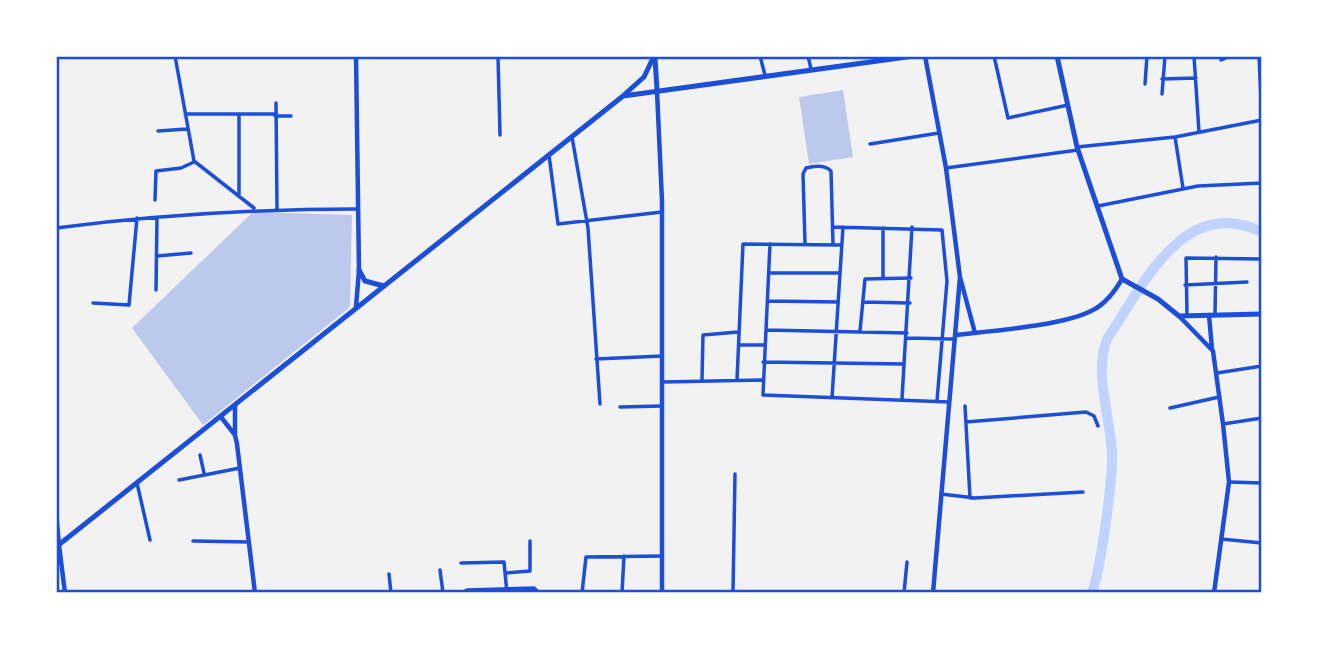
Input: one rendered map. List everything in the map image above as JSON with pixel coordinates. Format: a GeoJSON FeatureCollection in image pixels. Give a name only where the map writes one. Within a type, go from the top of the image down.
{"type":"FeatureCollection","features":[{"type":"Feature","properties":{"kind":"main road"},"geometry":{"type":"LineString","coordinates":[[356,56],[359,270],[356,307]]}},
{"type":"Feature","properties":{"kind":"main road"},"geometry":{"type":"LineString","coordinates":[[654,56],[662,212],[662,593]]}},
{"type":"Feature","properties":{"kind":"main road"},"geometry":{"type":"LineString","coordinates":[[58,546],[623,96],[644,76],[654,56]]}},
{"type":"Feature","properties":{"kind":"main road"},"geometry":{"type":"LineString","coordinates":[[623,96],[915,56]]}},
{"type":"Feature","properties":{"kind":"main road"},"geometry":{"type":"LineString","coordinates":[[925,56],[946,168],[960,277],[975,332]]}},
{"type":"Feature","properties":{"kind":"main road"},"geometry":{"type":"LineString","coordinates":[[1057,56],[1078,149],[1096,207],[1125,280],[1158,299],[1213,351]]}},
{"type":"Feature","properties":{"kind":"main road"},"geometry":{"type":"LineString","coordinates":[[359,270],[365,281],[384,286]]}},
{"type":"Feature","properties":{"kind":"main road"},"geometry":{"type":"LineString","coordinates":[[933,593],[960,277]]}},
{"type":"Feature","properties":{"kind":"main road"},"geometry":{"type":"LineString","coordinates":[[954,338],[975,332],[1035,325],[1091,311],[1125,280]]}},
{"type":"Feature","properties":{"kind":"main road"},"geometry":{"type":"LineString","coordinates":[[1179,316],[1262,314]]}},
{"type":"Feature","properties":{"kind":"main road"},"geometry":{"type":"LineString","coordinates":[[1212,315],[1215,373],[1220,397],[1228,482],[1214,593]]}},
{"type":"Feature","properties":{"kind":"main road"},"geometry":{"type":"LineString","coordinates":[[235,405],[235,435],[255,593]]}},
{"type":"Feature","properties":{"kind":"main road"},"geometry":{"type":"LineString","coordinates":[[220,416],[235,435]]}},
{"type":"Feature","properties":{"kind":"main road"},"geometry":{"type":"LineString","coordinates":[[56,513],[65,593]]}},
{"type":"Feature","properties":{"kind":"street"},"geometry":{"type":"LineString","coordinates":[[176,56],[194,162],[256,209]]}},
{"type":"Feature","properties":{"kind":"street"},"geometry":{"type":"LineString","coordinates":[[498,56],[500,135]]}},
{"type":"Feature","properties":{"kind":"street"},"geometry":{"type":"LineString","coordinates":[[760,56],[765,75]]}},
{"type":"Feature","properties":{"kind":"street"},"geometry":{"type":"LineString","coordinates":[[808,56],[811,69]]}},
{"type":"Feature","properties":{"kind":"street"},"geometry":{"type":"LineString","coordinates":[[994,56],[1008,117],[1068,105]]}},
{"type":"Feature","properties":{"kind":"street"},"geometry":{"type":"LineString","coordinates":[[1145,84],[1147,56]]}},
{"type":"Feature","properties":{"kind":"street"},"geometry":{"type":"LineString","coordinates":[[1162,94],[1165,56]]}},
{"type":"Feature","properties":{"kind":"street"},"geometry":{"type":"LineString","coordinates":[[1194,56],[1199,132]]}},
{"type":"Feature","properties":{"kind":"street"},"geometry":{"type":"LineString","coordinates":[[1221,60],[1231,56]]}},
{"type":"Feature","properties":{"kind":"street"},"geometry":{"type":"LineString","coordinates":[[946,168],[1175,136],[1262,120],[1259,56]]}},
{"type":"Feature","properties":{"kind":"street"},"geometry":{"type":"LineString","coordinates":[[1162,79],[1196,78]]}},
{"type":"Feature","properties":{"kind":"street"},"geometry":{"type":"LineString","coordinates":[[276,103],[277,209]]}},
{"type":"Feature","properties":{"kind":"street"},"geometry":{"type":"LineString","coordinates":[[185,114],[291,116]]}},
{"type":"Feature","properties":{"kind":"street"},"geometry":{"type":"LineString","coordinates":[[239,114],[239,196]]}},
{"type":"Feature","properties":{"kind":"street"},"geometry":{"type":"LineString","coordinates":[[158,131],[187,129]]}},
{"type":"Feature","properties":{"kind":"street"},"geometry":{"type":"LineString","coordinates":[[870,144],[939,133]]}},
{"type":"Feature","properties":{"kind":"street"},"geometry":{"type":"LineString","coordinates":[[1175,136],[1183,188]]}},
{"type":"Feature","properties":{"kind":"street"},"geometry":{"type":"LineString","coordinates":[[572,137],[587,220],[600,404]]}},
{"type":"Feature","properties":{"kind":"street"},"geometry":{"type":"LineString","coordinates":[[549,155],[556,222],[567,225],[587,220],[662,212]]}},
{"type":"Feature","properties":{"kind":"street"},"geometry":{"type":"LineString","coordinates":[[155,200],[156,171],[181,168],[194,162]]}},
{"type":"Feature","properties":{"kind":"street"},"geometry":{"type":"LineString","coordinates":[[805,244],[803,174],[806,168],[827,167],[831,171],[833,244]]}},
{"type":"Feature","properties":{"kind":"street"},"geometry":{"type":"LineString","coordinates":[[1096,207],[1183,188],[1262,183]]}},
{"type":"Feature","properties":{"kind":"street"},"geometry":{"type":"LineString","coordinates":[[56,228],[137,218],[256,209],[358,209]]}},
{"type":"Feature","properties":{"kind":"street"},"geometry":{"type":"LineString","coordinates":[[156,290],[157,217]]}},
{"type":"Feature","properties":{"kind":"street"},"geometry":{"type":"LineString","coordinates":[[93,303],[129,305],[137,218]]}},
{"type":"Feature","properties":{"kind":"street"},"geometry":{"type":"LineString","coordinates":[[834,227],[936,228],[943,233],[947,281],[937,401]]}},
{"type":"Feature","properties":{"kind":"street"},"geometry":{"type":"LineString","coordinates":[[832,398],[843,227]]}},
{"type":"Feature","properties":{"kind":"street"},"geometry":{"type":"LineString","coordinates":[[902,399],[912,227]]}},
{"type":"Feature","properties":{"kind":"street"},"geometry":{"type":"LineString","coordinates":[[883,228],[883,278]]}},
{"type":"Feature","properties":{"kind":"street"},"geometry":{"type":"LineString","coordinates":[[737,380],[741,254],[746,243],[842,244]]}},
{"type":"Feature","properties":{"kind":"street"},"geometry":{"type":"LineString","coordinates":[[770,244],[763,395],[948,402]]}},
{"type":"Feature","properties":{"kind":"street"},"geometry":{"type":"LineString","coordinates":[[157,256],[191,253]]}},
{"type":"Feature","properties":{"kind":"street"},"geometry":{"type":"LineString","coordinates":[[1212,315],[1216,257]]}},
{"type":"Feature","properties":{"kind":"street"},"geometry":{"type":"LineString","coordinates":[[1187,315],[1185,258],[1262,259]]}},
{"type":"Feature","properties":{"kind":"street"},"geometry":{"type":"LineString","coordinates":[[769,273],[840,273]]}},
{"type":"Feature","properties":{"kind":"street"},"geometry":{"type":"LineString","coordinates":[[860,331],[865,279],[911,278]]}},
{"type":"Feature","properties":{"kind":"street"},"geometry":{"type":"LineString","coordinates":[[1185,285],[1247,282]]}},
{"type":"Feature","properties":{"kind":"street"},"geometry":{"type":"LineString","coordinates":[[768,301],[838,302]]}},
{"type":"Feature","properties":{"kind":"street"},"geometry":{"type":"LineString","coordinates":[[863,302],[909,303]]}},
{"type":"Feature","properties":{"kind":"street"},"geometry":{"type":"LineString","coordinates":[[766,330],[860,331],[954,338]]}},
{"type":"Feature","properties":{"kind":"street"},"geometry":{"type":"LineString","coordinates":[[702,380],[703,335],[739,332]]}},
{"type":"Feature","properties":{"kind":"street"},"geometry":{"type":"LineString","coordinates":[[739,345],[764,345]]}},
{"type":"Feature","properties":{"kind":"street"},"geometry":{"type":"LineString","coordinates":[[596,359],[662,356]]}},
{"type":"Feature","properties":{"kind":"street"},"geometry":{"type":"LineString","coordinates":[[763,362],[904,363]]}},
{"type":"Feature","properties":{"kind":"street"},"geometry":{"type":"LineString","coordinates":[[1215,373],[1262,366]]}},
{"type":"Feature","properties":{"kind":"street"},"geometry":{"type":"LineString","coordinates":[[663,382],[762,380]]}},
{"type":"Feature","properties":{"kind":"street"},"geometry":{"type":"LineString","coordinates":[[1170,408],[1220,397]]}},
{"type":"Feature","properties":{"kind":"street"},"geometry":{"type":"LineString","coordinates":[[620,407],[662,406]]}},
{"type":"Feature","properties":{"kind":"street"},"geometry":{"type":"LineString","coordinates":[[965,406],[970,498]]}},
{"type":"Feature","properties":{"kind":"street"},"geometry":{"type":"LineString","coordinates":[[966,422],[1086,412],[1094,416],[1098,426]]}},
{"type":"Feature","properties":{"kind":"street"},"geometry":{"type":"LineString","coordinates":[[1223,424],[1262,418]]}},
{"type":"Feature","properties":{"kind":"street"},"geometry":{"type":"LineString","coordinates":[[200,455],[204,473]]}},
{"type":"Feature","properties":{"kind":"street"},"geometry":{"type":"LineString","coordinates":[[179,480],[240,468]]}},
{"type":"Feature","properties":{"kind":"street"},"geometry":{"type":"LineString","coordinates":[[733,593],[735,474]]}},
{"type":"Feature","properties":{"kind":"street"},"geometry":{"type":"LineString","coordinates":[[1228,482],[1262,483]]}},
{"type":"Feature","properties":{"kind":"street"},"geometry":{"type":"LineString","coordinates":[[137,483],[150,540]]}},
{"type":"Feature","properties":{"kind":"street"},"geometry":{"type":"LineString","coordinates":[[941,494],[970,498],[1083,492]]}},
{"type":"Feature","properties":{"kind":"street"},"geometry":{"type":"LineString","coordinates":[[1222,539],[1262,543]]}},
{"type":"Feature","properties":{"kind":"street"},"geometry":{"type":"LineString","coordinates":[[194,541],[248,542]]}},
{"type":"Feature","properties":{"kind":"street"},"geometry":{"type":"LineString","coordinates":[[506,573],[530,571],[530,541]]}},
{"type":"Feature","properties":{"kind":"street"},"geometry":{"type":"LineString","coordinates":[[622,593],[624,556]]}},
{"type":"Feature","properties":{"kind":"street"},"geometry":{"type":"LineString","coordinates":[[566,593],[582,593],[586,557],[662,556]]}},
{"type":"Feature","properties":{"kind":"street"},"geometry":{"type":"LineString","coordinates":[[461,563],[503,562],[507,591]]}},
{"type":"Feature","properties":{"kind":"street"},"geometry":{"type":"LineString","coordinates":[[904,593],[906,562]]}},
{"type":"Feature","properties":{"kind":"street"},"geometry":{"type":"LineString","coordinates":[[440,570],[443,593]]}},
{"type":"Feature","properties":{"kind":"street"},"geometry":{"type":"LineString","coordinates":[[389,574],[391,593]]}},
{"type":"Feature","properties":{"kind":"street"},"geometry":{"type":"LineString","coordinates":[[463,593],[464,590],[507,591],[534,588],[539,593]]}},
{"type":"Feature","properties":{"kind":"building"},"geometry":{"type":"Polygon","coordinates":[[[843,90],[853,157],[809,164],[799,97],[843,90]]]}},
{"type":"Feature","properties":{"kind":"building"},"geometry":{"type":"Polygon","coordinates":[[[253,212],[352,215],[350,307],[203,425],[132,328],[253,212]]]}},
{"type":"Feature","properties":{"kind":"waterway"},"geometry":{"type":"LineString","coordinates":[[1092,593],[1103,544],[1112,465],[1111,438],[1102,380],[1103,352],[1107,339],[1151,272],[1168,251],[1188,235],[1210,225],[1234,224],[1262,232]]}}]}
